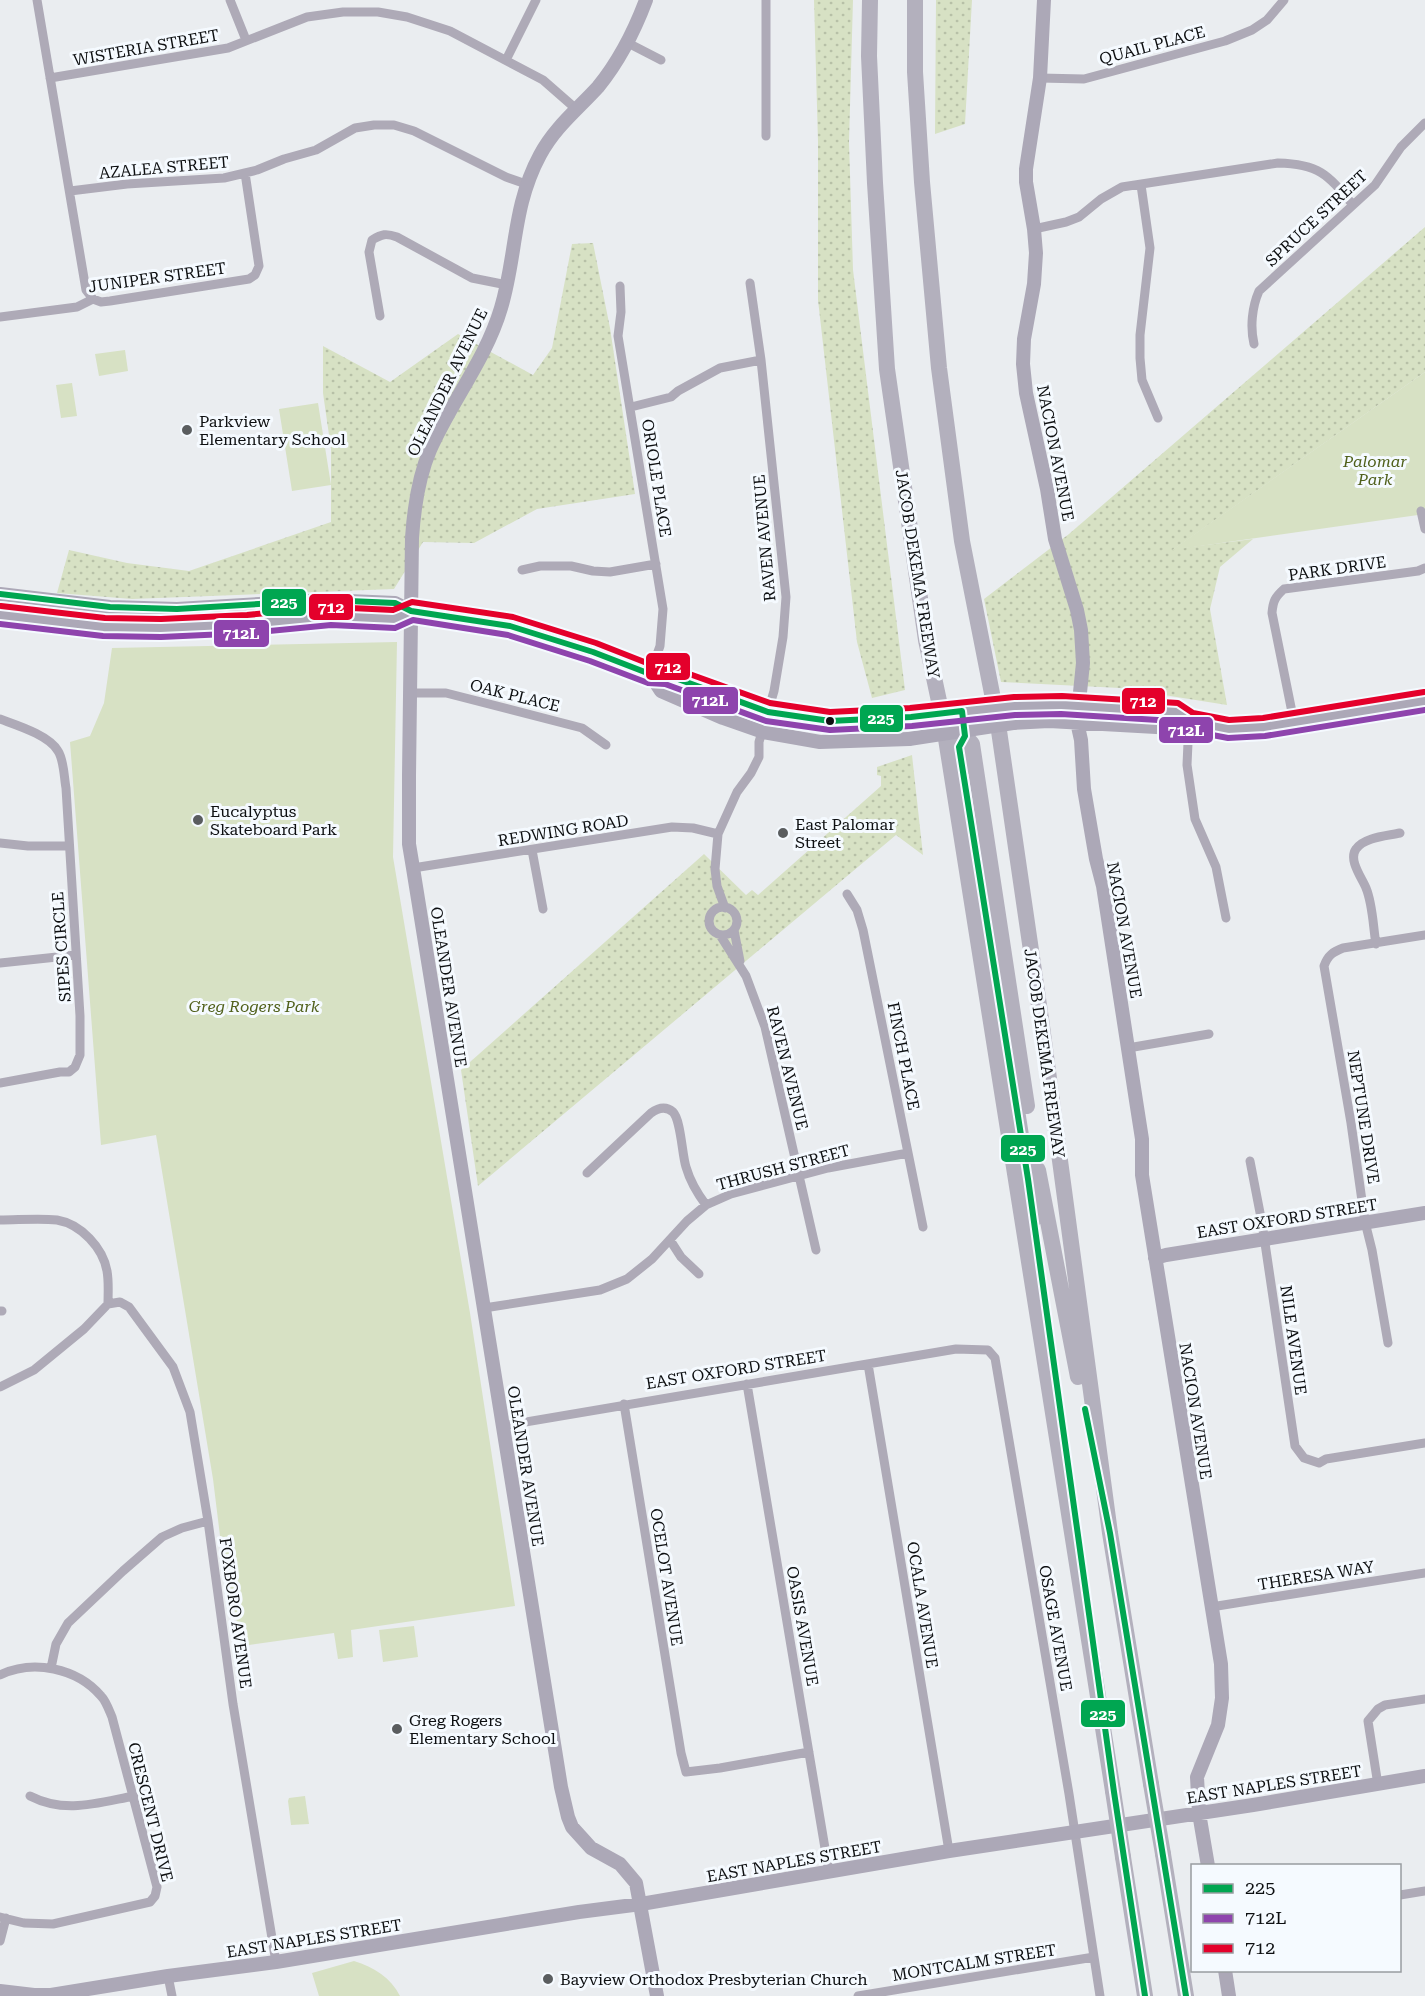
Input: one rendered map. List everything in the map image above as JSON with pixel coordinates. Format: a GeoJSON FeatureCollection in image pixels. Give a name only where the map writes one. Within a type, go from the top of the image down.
{"type":"FeatureCollection","features":[{"type":"Feature","properties":{"kind":"highway","name":"JACOB DEKEMA FREEWAY"},"geometry":{"type":"LineString","coordinates":[[870,0],[869,56],[874,172],[887,369],[926,640],[945,732],[1146,1996]]}},
{"type":"Feature","properties":{"kind":"highway","name":"JACOB DEKEMA FREEWAY"},"geometry":{"type":"LineString","coordinates":[[915,0],[915,72],[939,368],[962,541],[998,724],[1041,1019],[1110,1533],[1186,1996]]}},
{"type":"Feature","properties":{"kind":"highway"},"geometry":{"type":"LineString","coordinates":[[962,711],[964,733],[959,747],[1039,1180],[1110,1533]]}},
{"type":"Feature","properties":{"kind":"highway"},"geometry":{"type":"LineString","coordinates":[[983,867],[1113,1791]]}},
{"type":"Feature","properties":{"kind":"street"},"geometry":{"type":"LineString","coordinates":[[37,0],[86,290],[93,299]]}},
{"type":"Feature","properties":{"kind":"street"},"geometry":{"type":"LineString","coordinates":[[230,0],[246,40]]}},
{"type":"Feature","properties":{"kind":"street"},"geometry":{"type":"LineString","coordinates":[[506,60],[536,0]]}},
{"type":"Feature","properties":{"kind":"street","name":"OLEANDER AVENUE"},"geometry":{"type":"LineString","coordinates":[[646,0],[628,43],[597,87],[556,130],[541,153],[526,184],[516,224],[507,285],[493,330],[435,441],[419,480],[413,517],[409,844],[502,1425],[568,1817],[572,1827],[586,1843],[626,1869],[636,1883],[657,1996]]}},
{"type":"Feature","properties":{"kind":"street"},"geometry":{"type":"LineString","coordinates":[[765,136],[766,0]]}},
{"type":"Feature","properties":{"kind":"street","name":"NACION AVENUE"},"geometry":{"type":"LineString","coordinates":[[1044,0],[1040,78],[1026,169],[1034,229],[1036,270],[1024,339],[1023,364],[1026,393],[1047,489],[1055,539],[1081,630],[1083,663],[1077,723],[1081,740],[1084,789],[1103,885],[1142,1139],[1142,1176],[1221,1664],[1222,1698],[1218,1725],[1197,1777],[1199,1813],[1208,1864]]}},
{"type":"Feature","properties":{"kind":"street","name":"QUAIL PLACE"},"geometry":{"type":"LineString","coordinates":[[1040,78],[1084,79],[1225,41],[1252,30],[1267,20],[1284,0]]}},
{"type":"Feature","properties":{"kind":"street","name":"WISTERIA STREET"},"geometry":{"type":"LineString","coordinates":[[50,78],[228,48],[307,17],[343,12],[378,12],[408,17],[436,26],[506,60],[543,80],[575,108]]}},
{"type":"Feature","properties":{"kind":"street"},"geometry":{"type":"LineString","coordinates":[[628,43],[661,60]]}},
{"type":"Feature","properties":{"kind":"street","name":"SPRUCE STREET"},"geometry":{"type":"LineString","coordinates":[[1254,344],[1251,333],[1255,300],[1259,291],[1375,185],[1401,147],[1425,123]]}},
{"type":"Feature","properties":{"kind":"street","name":"AZALEA STREET"},"geometry":{"type":"LineString","coordinates":[[69,191],[127,184],[224,178],[257,171],[284,159],[316,150],[355,128],[384,124],[414,131],[506,177],[526,184]]}},
{"type":"Feature","properties":{"kind":"street"},"geometry":{"type":"LineString","coordinates":[[1034,229],[1079,217],[1101,199],[1122,187],[1278,163],[1297,163],[1319,170],[1329,177],[1353,205]]}},
{"type":"Feature","properties":{"kind":"street","name":"JUNIPER STREET"},"geometry":{"type":"LineString","coordinates":[[0,316],[77,307],[93,299],[102,302],[110,301],[249,279],[255,275],[260,266],[245,173]]}},
{"type":"Feature","properties":{"kind":"street"},"geometry":{"type":"LineString","coordinates":[[1141,185],[1150,248],[1140,335],[1140,358],[1144,384],[1158,418]]}},
{"type":"Feature","properties":{"kind":"street"},"geometry":{"type":"LineString","coordinates":[[380,316],[369,252],[372,240],[381,234],[387,233],[398,237],[472,278],[507,285]]}},
{"type":"Feature","properties":{"kind":"street","name":"RAVEN AVENUE"},"geometry":{"type":"LineString","coordinates":[[725,908],[717,885],[715,869],[718,834],[737,792],[759,757],[759,742],[768,712],[783,637],[786,597],[761,360],[750,283]]}},
{"type":"Feature","properties":{"kind":"street","name":"ORIOLE PLACE"},"geometry":{"type":"LineString","coordinates":[[620,286],[621,312],[618,336],[663,609],[660,646],[650,674]]}},
{"type":"Feature","properties":{"kind":"street"},"geometry":{"type":"LineString","coordinates":[[631,407],[670,397],[678,390],[720,368],[761,360]]}},
{"type":"Feature","properties":{"kind":"street"},"geometry":{"type":"LineString","coordinates":[[1421,511],[1425,529]]}},
{"type":"Feature","properties":{"kind":"street"},"geometry":{"type":"LineString","coordinates":[[522,570],[540,566],[571,566],[610,572],[656,564]]}},
{"type":"Feature","properties":{"kind":"street","name":"PARK DRIVE"},"geometry":{"type":"LineString","coordinates":[[1294,722],[1272,613],[1276,596],[1284,589],[1418,572],[1425,568]]}},
{"type":"Feature","properties":{"kind":"street"},"geometry":{"type":"LineString","coordinates":[[0,594],[106,607],[177,609],[326,600],[395,603],[411,611],[510,626],[593,652],[650,674],[667,675],[768,712],[830,721],[911,717],[1014,706],[1079,706],[1177,712],[1189,721],[1228,729],[1264,727],[1425,701]]}},
{"type":"Feature","properties":{"kind":"street"},"geometry":{"type":"LineString","coordinates":[[84,626],[100,617],[106,607]]}},
{"type":"Feature","properties":{"kind":"street"},"geometry":{"type":"LineString","coordinates":[[0,615],[84,626],[161,628],[248,624],[331,616],[395,619],[411,611]]}},
{"type":"Feature","properties":{"kind":"street"},"geometry":{"type":"LineString","coordinates":[[650,674],[662,691],[723,717],[763,732],[820,742],[909,739],[964,733],[1013,723],[1049,721],[1174,728],[1189,721]]}},
{"type":"Feature","properties":{"kind":"street","name":"OAK PLACE"},"geometry":{"type":"LineString","coordinates":[[410,693],[446,693],[582,728],[606,746]]}},
{"type":"Feature","properties":{"kind":"street","name":"SIPES CIRCLE"},"geometry":{"type":"LineString","coordinates":[[0,720],[31,731],[57,748],[60,754],[66,788],[81,1016],[80,1055],[69,1072],[0,1083]]}},
{"type":"Feature","properties":{"kind":"street"},"geometry":{"type":"LineString","coordinates":[[1189,721],[1187,765],[1195,819],[1216,867],[1226,918]]}},
{"type":"Feature","properties":{"kind":"street","name":"REDWING ROAD"},"geometry":{"type":"LineString","coordinates":[[413,868],[672,827],[693,828],[718,834]]}},
{"type":"Feature","properties":{"kind":"street"},"geometry":{"type":"LineString","coordinates":[[1400,833],[1363,842],[1355,849],[1353,855],[1355,864],[1367,892],[1376,944],[1425,936]]}},
{"type":"Feature","properties":{"kind":"street"},"geometry":{"type":"LineString","coordinates":[[0,843],[69,846]]}},
{"type":"Feature","properties":{"kind":"street"},"geometry":{"type":"LineString","coordinates":[[532,850],[543,909]]}},
{"type":"Feature","properties":{"kind":"street","name":"RAVEN AVENUE"},"geometry":{"type":"LineString","coordinates":[[712,913],[717,885]]}},
{"type":"Feature","properties":{"kind":"street","name":"FINCH PLACE"},"geometry":{"type":"LineString","coordinates":[[847,894],[857,910],[863,930],[923,1227]]}},
{"type":"Feature","properties":{"kind":"street"},"geometry":{"type":"LineString","coordinates":[[719,908],[725,908],[735,915],[734,930],[729,934],[716,934],[710,926],[709,917],[719,908]]}},
{"type":"Feature","properties":{"kind":"street","name":"RAVEN AVENUE"},"geometry":{"type":"LineString","coordinates":[[734,930],[742,969]]}},
{"type":"Feature","properties":{"kind":"street","name":"RAVEN AVENUE"},"geometry":{"type":"LineString","coordinates":[[720,935],[742,969],[754,994],[765,1027],[816,1250]]}},
{"type":"Feature","properties":{"kind":"street","name":"NEPTUNE DRIVE"},"geometry":{"type":"LineString","coordinates":[[1376,944],[1343,948],[1327,957],[1324,966],[1365,1222],[1388,1343]]}},
{"type":"Feature","properties":{"kind":"street"},"geometry":{"type":"LineString","coordinates":[[0,963],[76,955]]}},
{"type":"Feature","properties":{"kind":"street"},"geometry":{"type":"LineString","coordinates":[[1128,1048],[1209,1034]]}},
{"type":"Feature","properties":{"kind":"street"},"geometry":{"type":"LineString","coordinates":[[587,1173],[651,1113],[659,1108],[667,1109],[675,1115],[686,1168],[692,1185],[706,1205]]}},
{"type":"Feature","properties":{"kind":"street","name":"THRUSH STREET"},"geometry":{"type":"LineString","coordinates":[[484,1308],[600,1290],[627,1279],[652,1259],[687,1221],[706,1205],[731,1194],[799,1175],[908,1152]]}},
{"type":"Feature","properties":{"kind":"street","name":"NILE AVENUE"},"geometry":{"type":"LineString","coordinates":[[1250,1161],[1295,1446],[1304,1458],[1319,1462],[1425,1443]]}},
{"type":"Feature","properties":{"kind":"street","name":"EAST OXFORD STREET"},"geometry":{"type":"LineString","coordinates":[[1155,1258],[1425,1213]]}},
{"type":"Feature","properties":{"kind":"street"},"geometry":{"type":"LineString","coordinates":[[0,1220],[58,1220],[82,1232],[95,1244],[108,1274],[108,1304],[84,1329],[34,1370],[0,1387]]}},
{"type":"Feature","properties":{"kind":"street"},"geometry":{"type":"LineString","coordinates":[[670,1240],[681,1257],[699,1274]]}},
{"type":"Feature","properties":{"kind":"street","name":"FOXBORO AVENUE"},"geometry":{"type":"LineString","coordinates":[[108,1304],[120,1302],[129,1307],[173,1367],[190,1412],[208,1521],[233,1704],[276,1962]]}},
{"type":"Feature","properties":{"kind":"street","name":"EAST OXFORD STREET"},"geometry":{"type":"LineString","coordinates":[[502,1425],[956,1349],[976,1349]]}},
{"type":"Feature","properties":{"kind":"street","name":"OSAGE AVENUE"},"geometry":{"type":"LineString","coordinates":[[976,1349],[988,1350],[995,1358],[1100,1996]]}},
{"type":"Feature","properties":{"kind":"street","name":"OCALA AVENUE"},"geometry":{"type":"LineString","coordinates":[[868,1364],[949,1851]]}},
{"type":"Feature","properties":{"kind":"street","name":"OASIS AVENUE"},"geometry":{"type":"LineString","coordinates":[[747,1384],[828,1872]]}},
{"type":"Feature","properties":{"kind":"street","name":"OCELOT AVENUE"},"geometry":{"type":"LineString","coordinates":[[624,1404],[681,1755],[686,1772],[809,1752]]}},
{"type":"Feature","properties":{"kind":"street"},"geometry":{"type":"LineString","coordinates":[[51,1668],[56,1644],[68,1623],[123,1571],[162,1537],[182,1528],[208,1521]]}},
{"type":"Feature","properties":{"kind":"street","name":"THERESA WAY"},"geometry":{"type":"LineString","coordinates":[[1211,1607],[1425,1573]]}},
{"type":"Feature","properties":{"kind":"street","name":"CRESCENT DRIVE"},"geometry":{"type":"LineString","coordinates":[[0,1675],[33,1666],[51,1668],[72,1674],[102,1696],[112,1717],[157,1887],[150,1902],[53,1924],[34,1924],[3,1917],[0,1941]]}},
{"type":"Feature","properties":{"kind":"street"},"geometry":{"type":"LineString","coordinates":[[1378,1785],[1368,1721],[1378,1709],[1385,1705],[1425,1699]]}},
{"type":"Feature","properties":{"kind":"street","name":"EAST NAPLES STREET"},"geometry":{"type":"LineString","coordinates":[[0,1991],[51,1995],[168,1976],[276,1962],[579,1912],[641,1904],[949,1851],[1425,1776]]}},
{"type":"Feature","properties":{"kind":"street"},"geometry":{"type":"LineString","coordinates":[[30,1796],[63,1807],[134,1796]]}},
{"type":"Feature","properties":{"kind":"street"},"geometry":{"type":"LineString","coordinates":[[1401,1895],[1425,1891]]}},
{"type":"Feature","properties":{"kind":"street","name":"MONTCALM STREET"},"geometry":{"type":"LineString","coordinates":[[858,1996],[1094,1957]]}},
{"type":"Feature","properties":{"kind":"street"},"geometry":{"type":"LineString","coordinates":[[1225,1972],[1229,1996]]}},
{"type":"Feature","properties":{"kind":"street"},"geometry":{"type":"LineString","coordinates":[[168,1976],[172,1996]]}},
{"type":"Feature","properties":{"kind":"green space"},"geometry":{"type":"Polygon","coordinates":[[[814,0],[853,0],[849,142],[853,270],[905,690],[872,698],[857,642],[818,300],[818,142],[814,0]]]}},
{"type":"Feature","properties":{"kind":"green space"},"geometry":{"type":"Polygon","coordinates":[[[936,0],[972,0],[965,124],[935,134],[936,0]]]}},
{"type":"Feature","properties":{"kind":"green space"},"geometry":{"type":"Polygon","coordinates":[[[1425,227],[1425,372],[1174,549],[1253,539],[1220,567],[1210,609],[1227,705],[1120,688],[1001,682],[984,599],[1069,534],[1425,227]]]}},
{"type":"Feature","properties":{"kind":"green space"},"geometry":{"type":"Polygon","coordinates":[[[593,243],[610,328],[635,494],[537,509],[474,543],[423,542],[394,589],[132,599],[57,593],[69,550],[127,563],[189,571],[331,522],[331,449],[323,393],[323,346],[390,382],[458,334],[533,375],[552,348],[572,244],[593,243]]]}},
{"type":"Feature","properties":{"kind":"green space"},"geometry":{"type":"Polygon","coordinates":[[[125,350],[128,371],[99,376],[95,354],[125,350]]]}},
{"type":"Feature","properties":{"kind":"green space","name":"Palomar Park"},"geometry":{"type":"Polygon","coordinates":[[[1425,372],[1425,514],[1172,550],[1425,372]]]}},
{"type":"Feature","properties":{"kind":"green space"},"geometry":{"type":"Polygon","coordinates":[[[72,383],[77,416],[61,418],[56,385],[72,383]]]}},
{"type":"Feature","properties":{"kind":"green space"},"geometry":{"type":"Polygon","coordinates":[[[318,403],[331,485],[292,491],[279,409],[318,403]]]}},
{"type":"Feature","properties":{"kind":"green space","name":"Greg Rogers Park"},"geometry":{"type":"Polygon","coordinates":[[[397,642],[393,857],[470,1313],[515,1606],[351,1630],[353,1657],[338,1659],[334,1633],[242,1646],[221,1544],[213,1479],[156,1135],[101,1145],[70,742],[90,736],[104,703],[112,648],[397,642]]]}},
{"type":"Feature","properties":{"kind":"green space"},"geometry":{"type":"Polygon","coordinates":[[[912,755],[923,855],[896,835],[478,1186],[461,1070],[704,854],[746,895],[752,890],[758,895],[881,786],[881,776],[877,775],[877,767],[912,755]]]}},
{"type":"Feature","properties":{"kind":"green space"},"geometry":{"type":"Polygon","coordinates":[[[414,1626],[418,1657],[383,1662],[379,1630],[414,1626]]]}},
{"type":"Feature","properties":{"kind":"green space"},"geometry":{"type":"Polygon","coordinates":[[[305,1796],[309,1824],[291,1825],[289,1798],[305,1796]]]}},
{"type":"Feature","properties":{"kind":"green space"},"geometry":{"type":"Polygon","coordinates":[[[354,1961],[381,1974],[400,1996],[319,1996],[312,1973],[354,1961]]]}},
{"type":"Feature","properties":{"kind":"transit line","name":"225"},"geometry":{"type":"LineString","coordinates":[[0,594],[110,607],[177,609],[326,600],[395,603],[411,611],[510,626],[593,652],[650,674],[667,675],[768,712],[830,721],[911,717],[962,711],[965,736],[959,747],[1028,1179],[1145,1996]]}},
{"type":"Feature","properties":{"kind":"transit line","name":"712"},"geometry":{"type":"LineString","coordinates":[[1,606],[105,618],[161,619],[247,615],[330,607],[393,610],[412,602],[513,617],[596,643],[652,665],[670,667],[770,703],[830,712],[910,708],[1014,697],[1062,696],[1178,703],[1193,713],[1229,720],[1263,718],[1424,692]]}},
{"type":"Feature","properties":{"kind":"transit line","name":"712L"},"geometry":{"type":"LineString","coordinates":[[0,624],[103,636],[161,637],[248,633],[331,625],[395,628],[413,620],[508,635],[590,661],[648,683],[665,684],[766,721],[830,730],[912,726],[1015,715],[1061,714],[1174,721],[1186,730],[1228,738],[1265,736],[1425,710]]}},
{"type":"Feature","properties":{"kind":"transit line","name":"225"},"geometry":{"type":"LineString","coordinates":[[1085,1409],[1110,1533],[1186,1996]]}},
{"type":"Feature","properties":{"kind":"place","name":"Parkview Elementary School"},"geometry":{"type":"Point","coordinates":[187,430]}},
{"type":"Feature","properties":{"kind":"place","name":"Eucalyptus Skateboard Park"},"geometry":{"type":"Point","coordinates":[198,820]}},
{"type":"Feature","properties":{"kind":"place","name":"East Palomar Street"},"geometry":{"type":"Point","coordinates":[783,833]}},
{"type":"Feature","properties":{"kind":"place","name":"Greg Rogers Elementary School"},"geometry":{"type":"Point","coordinates":[397,1729]}},
{"type":"Feature","properties":{"kind":"place","name":"Bayview Orthodox Presbyterian Church"},"geometry":{"type":"Point","coordinates":[548,1979]}}]}
